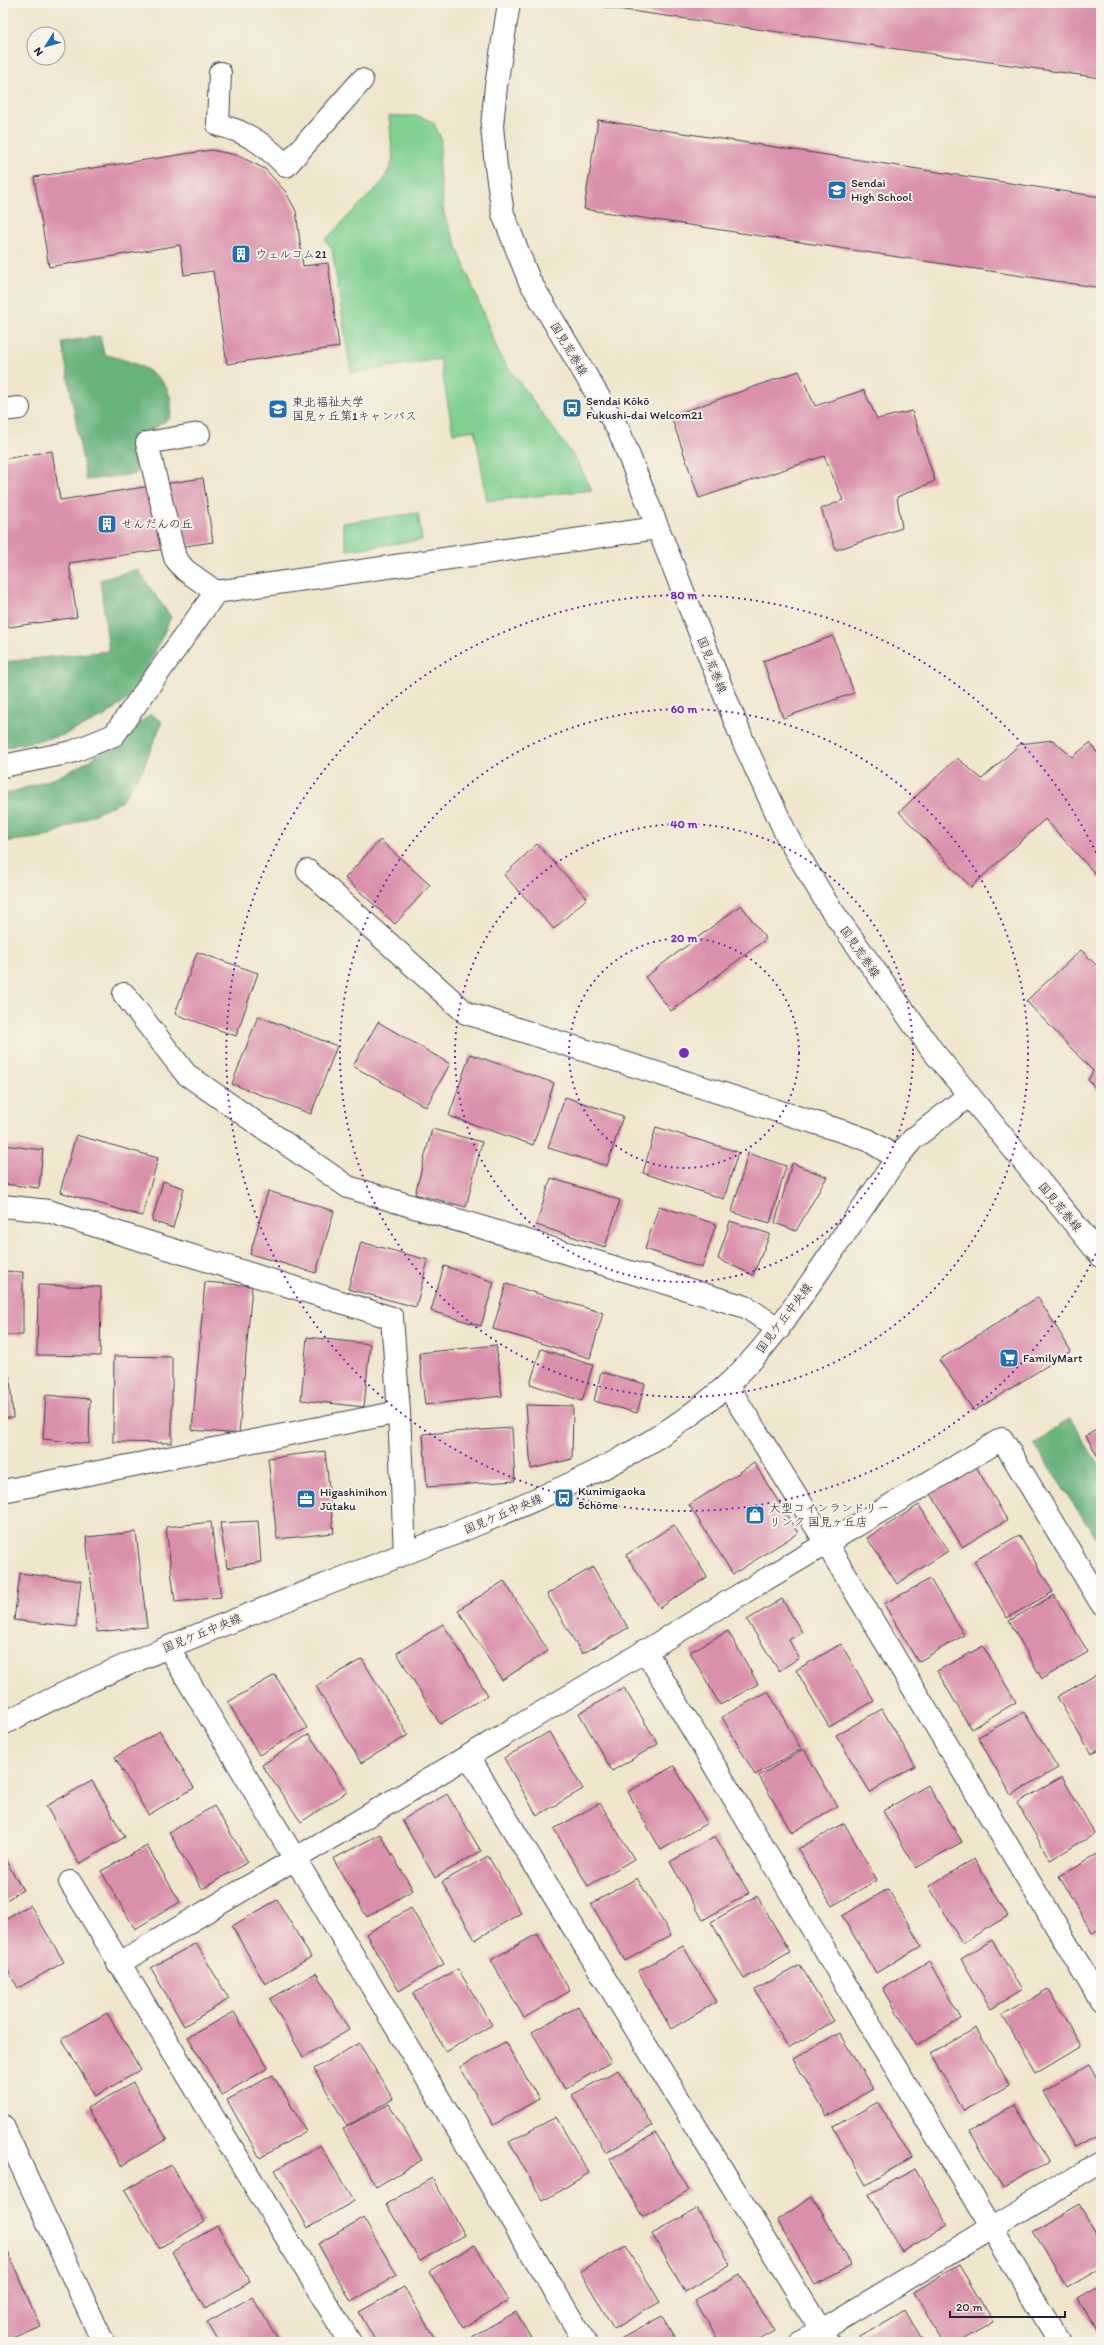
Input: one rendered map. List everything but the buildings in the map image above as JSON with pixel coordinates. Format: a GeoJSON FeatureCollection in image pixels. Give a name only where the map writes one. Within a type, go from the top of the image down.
{"type":"FeatureCollection","features":[{"type":"Feature","properties":{"kind":"street","name":"国見荒巻線"},"geometry":{"type":"LineString","coordinates":[[509,3],[496,86],[492,126],[496,168],[503,214],[528,280],[619,432],[743,742],[788,838],[828,905],[881,981],[968,1096],[1101,1256]]}},
{"type":"Feature","properties":{"kind":"street"},"geometry":{"type":"LineString","coordinates":[[220,73],[218,125],[237,129],[257,140],[286,166],[362,80]]}},
{"type":"Feature","properties":{"kind":"street"},"geometry":{"type":"LineString","coordinates":[[199,434],[147,443],[175,558],[185,570],[216,592],[657,528]]}},
{"type":"Feature","properties":{"kind":"street"},"geometry":{"type":"LineString","coordinates":[[3,766],[72,752],[114,735],[216,592]]}},
{"type":"Feature","properties":{"kind":"street"},"geometry":{"type":"LineString","coordinates":[[308,871],[466,1012],[851,1134],[868,1140],[897,1158]]}},
{"type":"Feature","properties":{"kind":"street"},"geometry":{"type":"LineString","coordinates":[[124,994],[186,1074],[348,1187],[746,1307],[779,1329]]}},
{"type":"Feature","properties":{"kind":"street","name":"国見ケ丘中央線"},"geometry":{"type":"LineString","coordinates":[[3,1724],[168,1647],[405,1554],[544,1497],[600,1470],[654,1438],[701,1407],[727,1385],[779,1329],[897,1158],[913,1139],[968,1096]]}},
{"type":"Feature","properties":{"kind":"street"},"geometry":{"type":"LineString","coordinates":[[3,1206],[48,1211],[392,1318],[399,1412],[405,1554]]}},
{"type":"Feature","properties":{"kind":"street"},"geometry":{"type":"LineString","coordinates":[[727,1385],[826,1543],[1101,2001]]}},
{"type":"Feature","properties":{"kind":"street"},"geometry":{"type":"LineString","coordinates":[[3,1491],[399,1412]]}},
{"type":"Feature","properties":{"kind":"street"},"geometry":{"type":"LineString","coordinates":[[118,1964],[1002,1439],[1101,1603]]}},
{"type":"Feature","properties":{"kind":"street"},"geometry":{"type":"LineString","coordinates":[[168,1647],[585,2342]]}},
{"type":"Feature","properties":{"kind":"street"},"geometry":{"type":"LineString","coordinates":[[645,1650],[990,2228],[1060,2342]]}},
{"type":"Feature","properties":{"kind":"street"},"geometry":{"type":"LineString","coordinates":[[468,1756],[825,2336]]}},
{"type":"Feature","properties":{"kind":"street"},"geometry":{"type":"LineString","coordinates":[[70,1882],[118,1964],[350,2342]]}},
{"type":"Feature","properties":{"kind":"street"},"geometry":{"type":"LineString","coordinates":[[3,2126],[104,2342]]}},
{"type":"Feature","properties":{"kind":"street"},"geometry":{"type":"LineString","coordinates":[[802,2342],[825,2336],[990,2228],[1101,2162]]}},
{"type":"Feature","properties":{"kind":"green space"},"geometry":{"type":"Polygon","coordinates":[[[389,116],[419,116],[433,122],[441,138],[439,170],[444,214],[500,356],[577,461],[592,490],[487,501],[475,430],[453,433],[440,359],[351,373],[332,249],[325,240],[383,181],[393,161],[389,116]]]}},
{"type":"Feature","properties":{"kind":"green space"},"geometry":{"type":"Polygon","coordinates":[[[100,336],[104,354],[142,367],[153,373],[162,381],[168,391],[171,403],[170,418],[141,437],[135,456],[136,474],[86,480],[62,342],[100,336]]]}},
{"type":"Feature","properties":{"kind":"green space"},"geometry":{"type":"Polygon","coordinates":[[[418,513],[422,540],[347,550],[342,523],[418,513]]]}},
{"type":"Feature","properties":{"kind":"green space"},"geometry":{"type":"Polygon","coordinates":[[[137,569],[171,617],[147,669],[132,696],[105,716],[64,735],[3,748],[3,662],[109,651],[100,580],[137,569]]]}},
{"type":"Feature","properties":{"kind":"green space"},"geometry":{"type":"Polygon","coordinates":[[[151,714],[162,722],[143,769],[121,802],[46,837],[3,842],[3,795],[56,778],[89,761],[151,714]]]}},
{"type":"Feature","properties":{"kind":"green space"},"geometry":{"type":"Polygon","coordinates":[[[1070,1418],[1101,1469],[1101,1545],[1034,1445],[1070,1418]]]}},
{"type":"Feature","properties":{"kind":"place","name":"Sendai High School"},"geometry":{"type":"Point","coordinates":[837,190]}},
{"type":"Feature","properties":{"kind":"place","name":"ウェルコム21"},"geometry":{"type":"Point","coordinates":[241,254]}},
{"type":"Feature","properties":{"kind":"place","name":"Sendai Kōkō Fukushi-dai Welcom21"},"geometry":{"type":"Point","coordinates":[572,408]}},
{"type":"Feature","properties":{"kind":"place","name":"東北福祉大学 国見ヶ丘第1キャンパス"},"geometry":{"type":"Point","coordinates":[278,409]}},
{"type":"Feature","properties":{"kind":"place","name":"せんだんの丘"},"geometry":{"type":"Point","coordinates":[107,524]}},
{"type":"Feature","properties":{"kind":"place","name":"FamilyMart"},"geometry":{"type":"Point","coordinates":[1009,1358]}},
{"type":"Feature","properties":{"kind":"place","name":"Kunimigaoka 5chōme"},"geometry":{"type":"Point","coordinates":[564,1498]}},
{"type":"Feature","properties":{"kind":"place","name":"Higashinihon Jūtaku"},"geometry":{"type":"Point","coordinates":[306,1499]}},
{"type":"Feature","properties":{"kind":"place","name":"大型コインランドリー リンク 国見ヶ丘店"},"geometry":{"type":"Point","coordinates":[755,1515]}}]}
